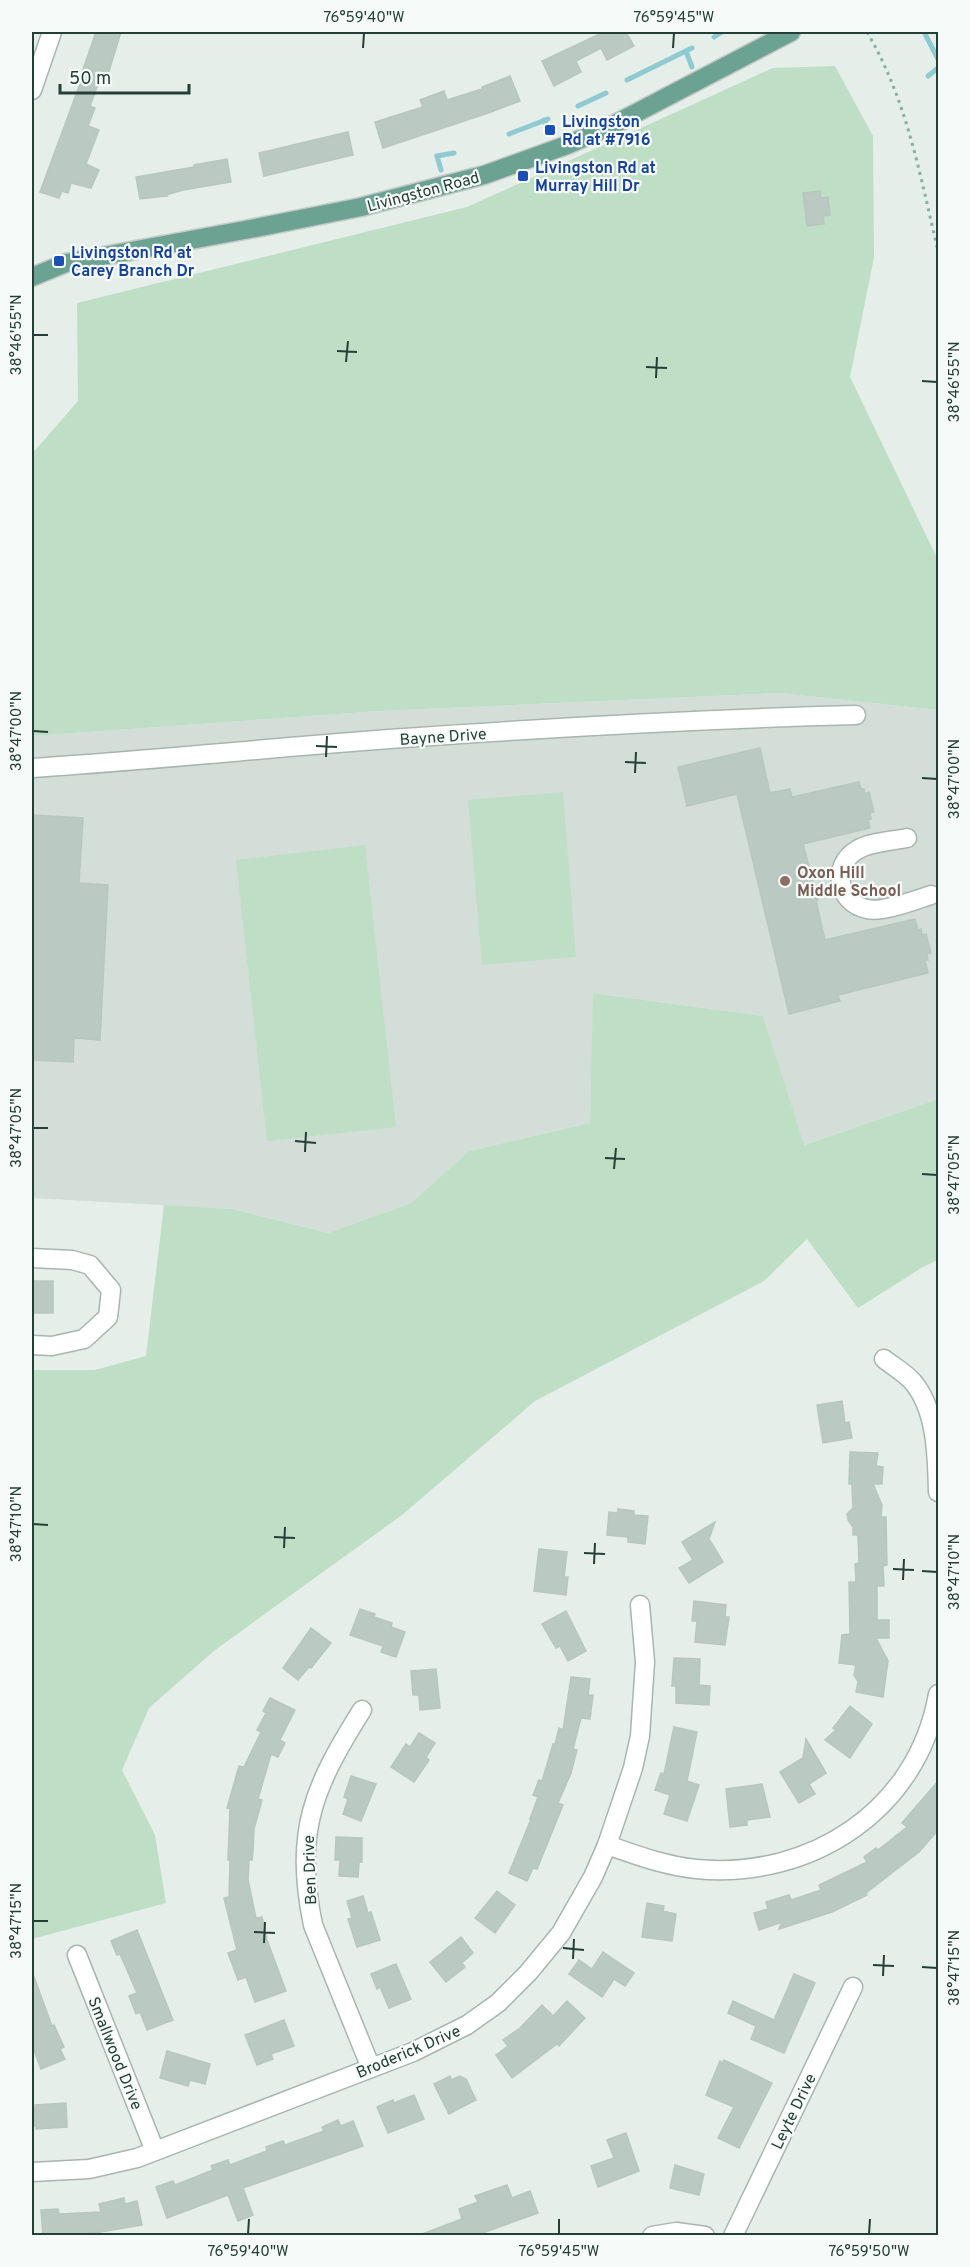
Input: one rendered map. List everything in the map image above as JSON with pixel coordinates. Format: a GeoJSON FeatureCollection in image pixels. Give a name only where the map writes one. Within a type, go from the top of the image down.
{"type":"FeatureCollection","features":[{"type":"Feature","properties":{"kind":"main road","name":"Livingston Road"},"geometry":{"type":"LineString","coordinates":[[36,271],[112,253],[250,230],[361,207],[484,175],[614,125],[791,32]]}},
{"type":"Feature","properties":{"kind":"street"},"geometry":{"type":"LineString","coordinates":[[32,90],[52,32]]}},
{"type":"Feature","properties":{"kind":"street","name":"Bayne Drive"},"geometry":{"type":"LineString","coordinates":[[32,768],[187,758],[389,740],[615,726],[856,715]]}},
{"type":"Feature","properties":{"kind":"street"},"geometry":{"type":"LineString","coordinates":[[907,838],[859,848],[847,857],[839,872],[842,891],[853,903],[867,910],[881,909],[931,896]]}},
{"type":"Feature","properties":{"kind":"street"},"geometry":{"type":"LineString","coordinates":[[32,1258],[72,1260],[90,1265],[111,1290],[108,1317],[84,1339],[52,1346],[32,1345]]}},
{"type":"Feature","properties":{"kind":"street"},"geometry":{"type":"LineString","coordinates":[[884,1359],[914,1383],[925,1400],[933,1429],[939,1492]]}},
{"type":"Feature","properties":{"kind":"street","name":"Broderick Drive"},"geometry":{"type":"LineString","coordinates":[[32,2172],[89,2169],[137,2158],[446,2037],[498,2003],[528,1973],[561,1933],[593,1877],[607,1845],[633,1768],[640,1736],[645,1662],[640,1605]]}},
{"type":"Feature","properties":{"kind":"street"},"geometry":{"type":"LineString","coordinates":[[607,1845],[678,1867],[710,1870],[769,1866],[813,1851],[852,1831],[894,1792],[927,1737],[939,1694]]}},
{"type":"Feature","properties":{"kind":"street","name":"Ben Drive"},"geometry":{"type":"LineString","coordinates":[[362,1710],[324,1777],[314,1803],[308,1823],[306,1863],[313,1924],[371,2068]]}},
{"type":"Feature","properties":{"kind":"street","name":"Smallwood Drive"},"geometry":{"type":"LineString","coordinates":[[77,1955],[155,2151]]}},
{"type":"Feature","properties":{"kind":"street","name":"Leyte Drive"},"geometry":{"type":"LineString","coordinates":[[733,2235],[853,1987]]}},
{"type":"Feature","properties":{"kind":"street"},"geometry":{"type":"LineString","coordinates":[[652,2235],[676,2232],[705,2235]]}},
{"type":"Feature","properties":{"kind":"path"},"geometry":{"type":"LineString","coordinates":[[867,32],[884,60],[903,110],[939,251]]}},
{"type":"Feature","properties":{"kind":"shaded area"},"geometry":{"type":"Polygon","coordinates":[[[780,693],[938,710],[938,1099],[803,1145],[763,1016],[594,993],[590,1123],[469,1151],[411,1203],[328,1233],[232,1209],[32,1198],[32,736],[380,711],[780,693]]]}},
{"type":"Feature","properties":{"kind":"green space"},"geometry":{"type":"Polygon","coordinates":[[[835,66],[873,136],[874,257],[850,377],[938,560],[938,710],[780,693],[380,711],[32,736],[32,454],[78,401],[77,303],[467,207],[773,68],[835,66]]]}},
{"type":"Feature","properties":{"kind":"green space"},"geometry":{"type":"Polygon","coordinates":[[[563,792],[576,957],[482,965],[468,800],[563,792]]]}},
{"type":"Feature","properties":{"kind":"green space"},"geometry":{"type":"Polygon","coordinates":[[[365,845],[396,1127],[267,1141],[236,860],[365,845]]]}},
{"type":"Feature","properties":{"kind":"green space"},"geometry":{"type":"Polygon","coordinates":[[[593,993],[763,1016],[804,1145],[938,1099],[938,1260],[858,1308],[807,1239],[764,1281],[535,1401],[402,1515],[215,1650],[149,1708],[122,1770],[155,1835],[166,1903],[32,1939],[32,1370],[95,1370],[146,1356],[164,1205],[232,1209],[328,1233],[411,1203],[469,1151],[590,1123],[593,993]]]}},
{"type":"Feature","properties":{"kind":"building"},"geometry":{"type":"Polygon","coordinates":[[[96,32],[121,32],[106,81],[100,79],[90,106],[95,108],[88,126],[99,130],[86,164],[99,170],[91,188],[71,183],[68,193],[62,191],[59,198],[40,192],[81,81],[79,81],[96,32]]]}},
{"type":"Feature","properties":{"kind":"building"},"geometry":{"type":"Polygon","coordinates":[[[604,32],[626,32],[634,46],[607,60],[601,48],[576,61],[581,72],[554,86],[542,61],[604,32]]]}},
{"type":"Feature","properties":{"kind":"building"},"geometry":{"type":"Polygon","coordinates":[[[510,76],[520,101],[383,148],[375,122],[423,107],[420,100],[444,91],[447,100],[482,89],[482,87],[510,76]]]}},
{"type":"Feature","properties":{"kind":"building"},"geometry":{"type":"Polygon","coordinates":[[[348,132],[353,155],[264,176],[259,153],[348,132]]]}},
{"type":"Feature","properties":{"kind":"building"},"geometry":{"type":"Polygon","coordinates":[[[227,159],[231,182],[183,190],[167,196],[140,199],[136,177],[227,159]]]}},
{"type":"Feature","properties":{"kind":"building"},"geometry":{"type":"Polygon","coordinates":[[[820,191],[821,198],[828,197],[830,215],[823,216],[824,224],[807,226],[803,193],[820,191]]]}},
{"type":"Feature","properties":{"kind":"building","name":"Oxon Hill Middle School"},"geometry":{"type":"Polygon","coordinates":[[[760,748],[770,793],[790,789],[792,797],[859,782],[865,794],[869,792],[874,812],[870,813],[871,819],[868,820],[870,828],[803,844],[818,900],[816,901],[825,940],[915,919],[918,930],[921,929],[922,935],[926,934],[931,953],[927,954],[928,960],[925,960],[928,973],[838,995],[840,1001],[789,1014],[737,794],[687,806],[678,767],[760,748]]]}},
{"type":"Feature","properties":{"kind":"building"},"geometry":{"type":"Polygon","coordinates":[[[32,815],[83,818],[79,883],[108,885],[100,1040],[74,1038],[73,1062],[32,1060],[32,815]]]}},
{"type":"Feature","properties":{"kind":"building"},"geometry":{"type":"Polygon","coordinates":[[[32,1281],[53,1281],[53,1313],[32,1313],[32,1281]]]}},
{"type":"Feature","properties":{"kind":"building"},"geometry":{"type":"Polygon","coordinates":[[[842,1401],[845,1423],[849,1422],[852,1438],[823,1443],[817,1405],[842,1401]]]}},
{"type":"Feature","properties":{"kind":"building"},"geometry":{"type":"Polygon","coordinates":[[[850,1452],[878,1453],[876,1466],[883,1467],[882,1484],[873,1484],[882,1505],[881,1517],[886,1517],[887,1565],[883,1566],[884,1586],[877,1586],[877,1620],[889,1620],[889,1638],[876,1638],[888,1661],[883,1697],[856,1692],[858,1682],[854,1675],[856,1665],[839,1663],[842,1635],[850,1634],[849,1582],[856,1582],[855,1564],[859,1563],[858,1535],[853,1535],[853,1527],[847,1514],[853,1508],[852,1484],[849,1484],[850,1452]]]}},
{"type":"Feature","properties":{"kind":"building"},"geometry":{"type":"Polygon","coordinates":[[[618,1509],[634,1511],[634,1515],[648,1516],[645,1544],[628,1542],[628,1537],[607,1535],[609,1512],[618,1513],[618,1509]]]}},
{"type":"Feature","properties":{"kind":"building"},"geometry":{"type":"Polygon","coordinates":[[[715,1522],[709,1539],[723,1562],[689,1583],[679,1568],[693,1560],[682,1542],[715,1522]]]}},
{"type":"Feature","properties":{"kind":"building"},"geometry":{"type":"Polygon","coordinates":[[[539,1549],[567,1552],[564,1577],[568,1577],[566,1595],[534,1591],[539,1549]]]}},
{"type":"Feature","properties":{"kind":"building"},"geometry":{"type":"Polygon","coordinates":[[[694,1601],[726,1605],[725,1617],[729,1617],[725,1645],[695,1642],[697,1621],[692,1621],[694,1601]]]}},
{"type":"Feature","properties":{"kind":"building"},"geometry":{"type":"Polygon","coordinates":[[[360,1609],[375,1614],[374,1617],[392,1623],[391,1627],[405,1632],[396,1657],[381,1652],[383,1646],[350,1635],[360,1609]]]}},
{"type":"Feature","properties":{"kind":"building"},"geometry":{"type":"Polygon","coordinates":[[[566,1611],[586,1651],[568,1661],[560,1646],[556,1648],[542,1624],[566,1611]]]}},
{"type":"Feature","properties":{"kind":"building"},"geometry":{"type":"Polygon","coordinates":[[[311,1628],[331,1643],[298,1680],[283,1668],[311,1628]]]}},
{"type":"Feature","properties":{"kind":"building"},"geometry":{"type":"Polygon","coordinates":[[[674,1658],[700,1659],[699,1685],[710,1686],[709,1705],[676,1703],[676,1686],[672,1686],[674,1658]]]}},
{"type":"Feature","properties":{"kind":"building"},"geometry":{"type":"Polygon","coordinates":[[[436,1669],[440,1708],[420,1710],[419,1695],[413,1695],[411,1671],[436,1669]]]}},
{"type":"Feature","properties":{"kind":"building"},"geometry":{"type":"Polygon","coordinates":[[[571,1677],[590,1679],[588,1695],[593,1695],[590,1719],[581,1718],[573,1749],[577,1750],[571,1773],[558,1803],[563,1805],[537,1869],[533,1868],[527,1881],[509,1873],[538,1797],[533,1795],[539,1780],[542,1781],[559,1728],[563,1730],[571,1677]]]}},
{"type":"Feature","properties":{"kind":"building"},"geometry":{"type":"Polygon","coordinates":[[[270,1698],[295,1710],[280,1740],[285,1743],[278,1757],[271,1754],[258,1799],[262,1800],[254,1829],[248,1880],[256,1918],[262,1917],[267,1940],[286,1991],[255,2002],[246,1977],[238,1980],[228,1953],[237,1950],[224,1898],[229,1897],[230,1809],[227,1808],[239,1766],[244,1767],[261,1732],[257,1730],[266,1713],[263,1711],[270,1698]]]}},
{"type":"Feature","properties":{"kind":"building"},"geometry":{"type":"Polygon","coordinates":[[[850,1706],[872,1724],[850,1758],[825,1740],[836,1730],[833,1728],[850,1706]]]}},
{"type":"Feature","properties":{"kind":"building"},"geometry":{"type":"Polygon","coordinates":[[[674,1727],[697,1732],[687,1781],[699,1785],[687,1821],[664,1814],[670,1795],[655,1790],[661,1773],[664,1774],[674,1727]]]}},
{"type":"Feature","properties":{"kind":"building"},"geometry":{"type":"Polygon","coordinates":[[[419,1733],[435,1743],[426,1757],[429,1760],[414,1782],[391,1767],[406,1744],[410,1747],[419,1733]]]}},
{"type":"Feature","properties":{"kind":"building"},"geometry":{"type":"Polygon","coordinates":[[[806,1739],[826,1773],[809,1784],[815,1794],[799,1803],[780,1772],[803,1758],[806,1739]]]}},
{"type":"Feature","properties":{"kind":"building"},"geometry":{"type":"Polygon","coordinates":[[[351,1776],[376,1784],[361,1821],[343,1814],[348,1799],[344,1797],[351,1776]]]}},
{"type":"Feature","properties":{"kind":"building"},"geometry":{"type":"Polygon","coordinates":[[[939,1780],[939,1829],[919,1852],[866,1893],[867,1895],[832,1912],[779,1929],[782,1922],[759,1930],[754,1913],[768,1909],[766,1902],[789,1895],[791,1900],[821,1890],[819,1885],[867,1862],[864,1857],[876,1848],[878,1850],[907,1827],[902,1823],[939,1780]]]}},
{"type":"Feature","properties":{"kind":"building"},"geometry":{"type":"Polygon","coordinates":[[[762,1784],[770,1817],[747,1820],[747,1825],[730,1827],[726,1789],[762,1784]]]}},
{"type":"Feature","properties":{"kind":"building"},"geometry":{"type":"Polygon","coordinates":[[[336,1837],[362,1838],[362,1862],[359,1862],[358,1877],[339,1876],[340,1860],[335,1860],[336,1837]]]}},
{"type":"Feature","properties":{"kind":"building"},"geometry":{"type":"Polygon","coordinates":[[[497,1891],[515,1905],[495,1933],[475,1918],[497,1891]]]}},
{"type":"Feature","properties":{"kind":"building"},"geometry":{"type":"Polygon","coordinates":[[[363,1896],[380,1940],[357,1947],[348,1919],[352,1918],[347,1901],[363,1896]]]}},
{"type":"Feature","properties":{"kind":"building"},"geometry":{"type":"Polygon","coordinates":[[[647,1903],[664,1906],[663,1911],[676,1914],[672,1941],[642,1937],[647,1903]]]}},
{"type":"Feature","properties":{"kind":"building"},"geometry":{"type":"Polygon","coordinates":[[[137,1930],[173,2020],[147,2030],[140,2012],[136,2014],[129,1996],[137,1993],[120,1954],[117,1955],[111,1941],[137,1930]]]}},
{"type":"Feature","properties":{"kind":"building"},"geometry":{"type":"Polygon","coordinates":[[[461,1937],[473,1953],[462,1963],[465,1967],[446,1982],[430,1962],[461,1937]]]}},
{"type":"Feature","properties":{"kind":"building"},"geometry":{"type":"Polygon","coordinates":[[[603,1952],[634,1973],[625,1986],[614,1979],[602,1997],[569,1974],[579,1960],[592,1969],[603,1952]]]}},
{"type":"Feature","properties":{"kind":"building"},"geometry":{"type":"Polygon","coordinates":[[[396,1964],[411,1999],[389,2008],[380,1987],[377,1989],[371,1974],[396,1964]]]}},
{"type":"Feature","properties":{"kind":"building"},"geometry":{"type":"Polygon","coordinates":[[[32,1974],[52,2026],[54,2025],[64,2047],[60,2049],[65,2059],[41,2069],[32,2045],[32,1974]]]}},
{"type":"Feature","properties":{"kind":"building"},"geometry":{"type":"Polygon","coordinates":[[[794,1974],[815,1983],[784,2053],[751,2039],[756,2026],[728,2013],[733,2001],[774,2020],[794,1974]]]}},
{"type":"Feature","properties":{"kind":"building"},"geometry":{"type":"Polygon","coordinates":[[[567,2001],[585,2018],[559,2046],[557,2044],[512,2078],[496,2055],[508,2046],[503,2040],[520,2028],[542,2005],[553,2016],[567,2001]]]}},
{"type":"Feature","properties":{"kind":"building"},"geometry":{"type":"Polygon","coordinates":[[[284,2020],[294,2046],[271,2054],[273,2059],[257,2065],[245,2035],[284,2020]]]}},
{"type":"Feature","properties":{"kind":"building"},"geometry":{"type":"Polygon","coordinates":[[[167,2051],[210,2064],[205,2084],[190,2080],[188,2086],[160,2078],[167,2051]]]}},
{"type":"Feature","properties":{"kind":"building"},"geometry":{"type":"Polygon","coordinates":[[[724,2060],[772,2083],[739,2148],[718,2138],[734,2107],[706,2095],[720,2061],[723,2063],[724,2060]]]}},
{"type":"Feature","properties":{"kind":"building"},"geometry":{"type":"Polygon","coordinates":[[[450,2076],[451,2080],[460,2076],[466,2079],[476,2100],[449,2114],[434,2084],[450,2076]]]}},
{"type":"Feature","properties":{"kind":"building"},"geometry":{"type":"Polygon","coordinates":[[[414,2095],[424,2119],[388,2133],[377,2107],[414,2095]]]}},
{"type":"Feature","properties":{"kind":"building"},"geometry":{"type":"Polygon","coordinates":[[[66,2103],[67,2127],[36,2129],[36,2126],[32,2126],[32,2108],[35,2108],[35,2105],[66,2103]]]}},
{"type":"Feature","properties":{"kind":"building"},"geometry":{"type":"Polygon","coordinates":[[[338,2120],[341,2126],[353,2121],[363,2146],[243,2188],[253,2215],[238,2221],[228,2195],[167,2218],[156,2187],[173,2181],[175,2185],[213,2170],[211,2166],[228,2160],[230,2165],[267,2151],[266,2147],[283,2141],[285,2145],[324,2131],[322,2127],[338,2120]]]}},
{"type":"Feature","properties":{"kind":"building"},"geometry":{"type":"Polygon","coordinates":[[[626,2133],[639,2171],[598,2187],[591,2166],[614,2158],[607,2140],[626,2133]]]}},
{"type":"Feature","properties":{"kind":"building"},"geometry":{"type":"Polygon","coordinates":[[[675,2165],[704,2174],[699,2195],[670,2188],[675,2165]]]}},
{"type":"Feature","properties":{"kind":"building"},"geometry":{"type":"Polygon","coordinates":[[[507,2185],[512,2198],[530,2191],[538,2213],[477,2235],[422,2234],[462,2219],[459,2209],[478,2202],[475,2196],[507,2185]]]}},
{"type":"Feature","properties":{"kind":"building"},"geometry":{"type":"Polygon","coordinates":[[[124,2198],[125,2204],[137,2201],[142,2225],[83,2235],[43,2235],[41,2210],[58,2209],[59,2214],[101,2212],[99,2204],[124,2198]]]}},
{"type":"Feature","properties":{"kind":"waterway"},"geometry":{"type":"LineString","coordinates":[[714,37],[722,32]]}},
{"type":"Feature","properties":{"kind":"waterway"},"geometry":{"type":"LineString","coordinates":[[924,32],[938,59]]}},
{"type":"Feature","properties":{"kind":"waterway"},"geometry":{"type":"LineString","coordinates":[[627,80],[692,48]]}},
{"type":"Feature","properties":{"kind":"waterway"},"geometry":{"type":"LineString","coordinates":[[686,51],[692,67]]}},
{"type":"Feature","properties":{"kind":"waterway"},"geometry":{"type":"LineString","coordinates":[[928,76],[938,68]]}},
{"type":"Feature","properties":{"kind":"waterway"},"geometry":{"type":"LineString","coordinates":[[578,106],[606,93]]}},
{"type":"Feature","properties":{"kind":"waterway"},"geometry":{"type":"LineString","coordinates":[[509,134],[548,119]]}},
{"type":"Feature","properties":{"kind":"waterway"},"geometry":{"type":"LineString","coordinates":[[544,120],[550,134]]}},
{"type":"Feature","properties":{"kind":"waterway"},"geometry":{"type":"LineString","coordinates":[[441,170],[437,156],[454,153]]}},
{"type":"Feature","properties":{"kind":"place","name":"Livingston Rd at #7916"},"geometry":{"type":"Point","coordinates":[550,130]}},
{"type":"Feature","properties":{"kind":"place","name":"Livingston Rd at Murray Hill Dr"},"geometry":{"type":"Point","coordinates":[523,176]}},
{"type":"Feature","properties":{"kind":"place","name":"Livingston Rd at Carey Branch Dr"},"geometry":{"type":"Point","coordinates":[59,261]}},
{"type":"Feature","properties":{"kind":"place","name":"Oxon Hill Middle School"},"geometry":{"type":"Point","coordinates":[785,881]}}]}
